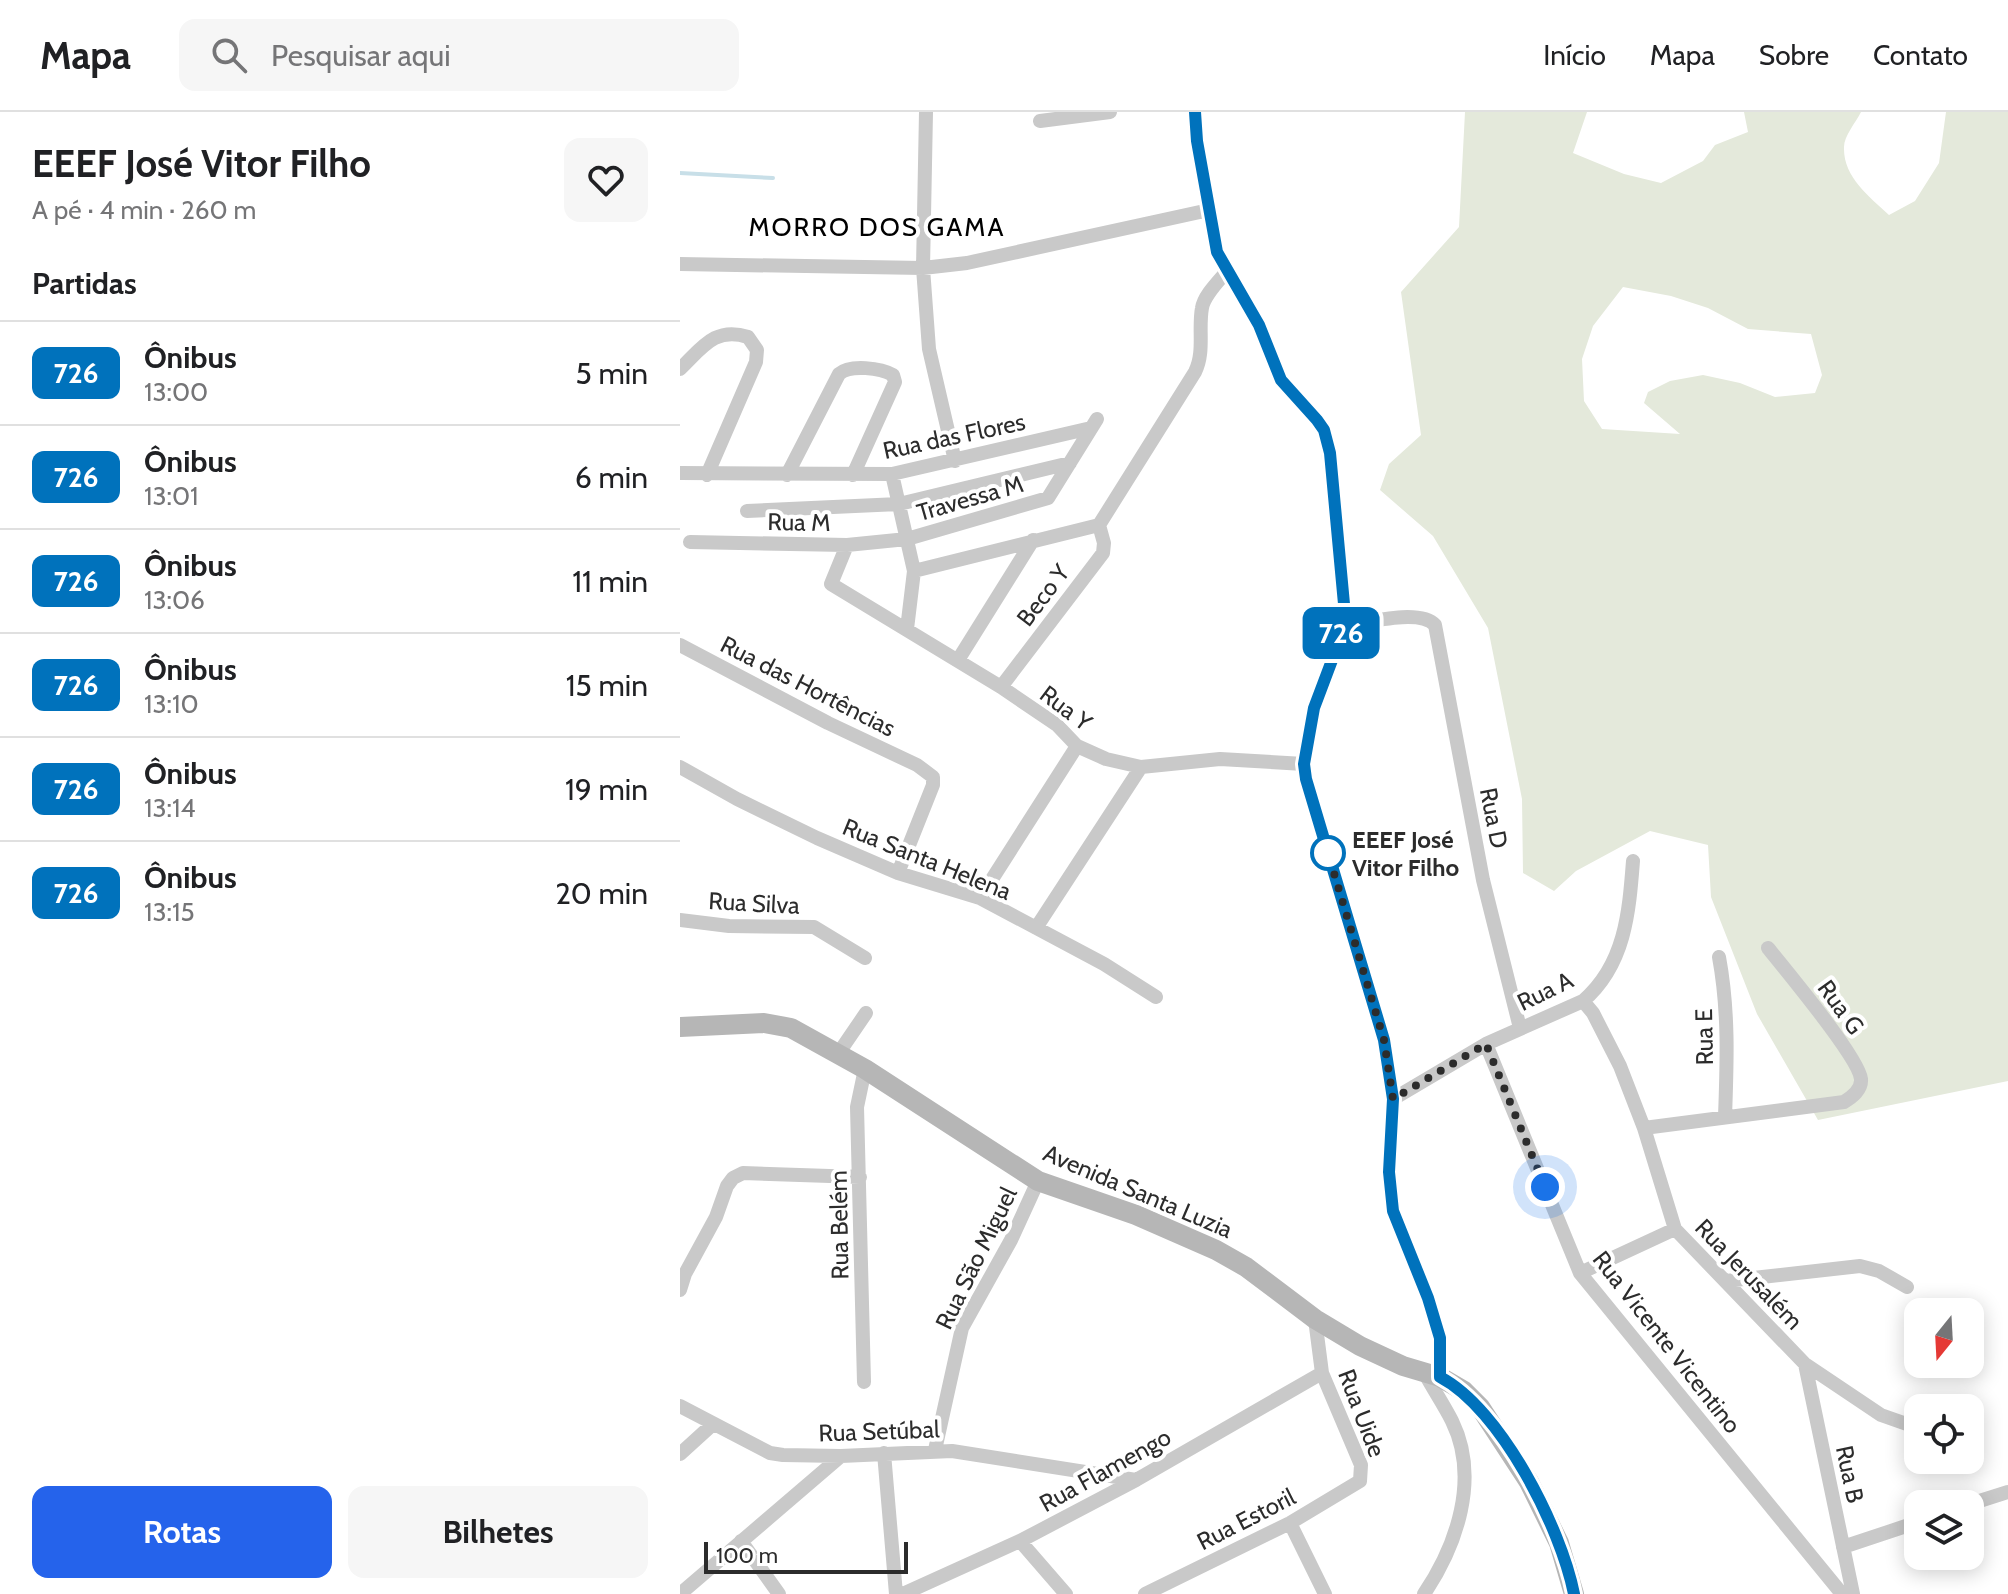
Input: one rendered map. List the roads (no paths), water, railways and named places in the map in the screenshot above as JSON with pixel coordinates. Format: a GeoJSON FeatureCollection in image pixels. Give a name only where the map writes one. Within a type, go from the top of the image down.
{"type":"FeatureCollection","features":[{"type":"Feature","properties":{"kind":"street"},"geometry":{"type":"LineString","coordinates":[[926,112],[923,268],[929,349],[955,461]]}},
{"type":"Feature","properties":{"kind":"street"},"geometry":{"type":"LineString","coordinates":[[1040,121],[1110,112]]}},
{"type":"Feature","properties":{"kind":"street"},"geometry":{"type":"LineString","coordinates":[[1195,112],[1197,141],[1217,252],[1259,325],[1281,380],[1317,420],[1327,440],[1344,604],[1343,626],[1314,708],[1304,764],[1319,827],[1384,1040],[1393,1099],[1389,1172],[1393,1211],[1428,1298],[1440,1338],[1441,1350],[1432,1375],[1458,1438],[1464,1478],[1463,1497],[1452,1544],[1424,1594]]}},
{"type":"Feature","properties":{"kind":"street"},"geometry":{"type":"LineString","coordinates":[[680,264],[923,268],[982,260],[1209,210]]}},
{"type":"Feature","properties":{"kind":"street"},"geometry":{"type":"LineString","coordinates":[[914,571],[1099,525],[1195,372],[1200,356],[1201,309],[1227,271]]}},
{"type":"Feature","properties":{"kind":"street"},"geometry":{"type":"LineString","coordinates":[[680,369],[714,337],[724,333],[748,337],[757,350],[756,362],[707,475]]}},
{"type":"Feature","properties":{"kind":"street"},"geometry":{"type":"LineString","coordinates":[[787,475],[839,374],[845,369],[887,372],[893,375],[895,382],[853,475]]}},
{"type":"Feature","properties":{"kind":"street","name":"Rua das Flores"},"geometry":{"type":"LineString","coordinates":[[680,473],[892,474],[955,461],[1094,424]]}},
{"type":"Feature","properties":{"kind":"street","name":"Travessa M"},"geometry":{"type":"LineString","coordinates":[[907,539],[1048,498],[1094,424]]}},
{"type":"Feature","properties":{"kind":"street","name":"Travessa M"},"geometry":{"type":"LineString","coordinates":[[747,511],[899,504],[1070,463]]}},
{"type":"Feature","properties":{"kind":"street"},"geometry":{"type":"LineString","coordinates":[[892,474],[914,571],[907,629]]}},
{"type":"Feature","properties":{"kind":"street","name":"Beco Y"},"geometry":{"type":"LineString","coordinates":[[1001,687],[1103,553],[1104,543],[1099,525]]}},
{"type":"Feature","properties":{"kind":"street","name":"Rua M"},"geometry":{"type":"LineString","coordinates":[[690,542],[847,545],[907,539]]}},
{"type":"Feature","properties":{"kind":"street"},"geometry":{"type":"LineString","coordinates":[[958,660],[1033,540]]}},
{"type":"Feature","properties":{"kind":"street","name":"Rua Y"},"geometry":{"type":"LineString","coordinates":[[847,545],[831,584],[1001,687],[1057,725],[1077,746],[1106,759],[1141,767],[1220,759],[1304,764]]}},
{"type":"Feature","properties":{"kind":"street","name":"Rua D"},"geometry":{"type":"LineString","coordinates":[[1343,626],[1413,616],[1427,618],[1435,625],[1483,880],[1520,1028]]}},
{"type":"Feature","properties":{"kind":"street","name":"Rua das Hortências"},"geometry":{"type":"LineString","coordinates":[[680,645],[828,723],[917,765],[933,777],[933,785],[898,873]]}},
{"type":"Feature","properties":{"kind":"street"},"geometry":{"type":"LineString","coordinates":[[980,898],[1077,746]]}},
{"type":"Feature","properties":{"kind":"street","name":"Rua Santa Helena"},"geometry":{"type":"LineString","coordinates":[[680,767],[817,838],[898,873],[980,898],[1104,964],[1156,997]]}},
{"type":"Feature","properties":{"kind":"street"},"geometry":{"type":"LineString","coordinates":[[1036,928],[1141,767]]}},
{"type":"Feature","properties":{"kind":"street","name":"Rua A"},"geometry":{"type":"LineString","coordinates":[[1393,1099],[1486,1044],[1583,1001],[1607,977],[1616,959],[1630,899],[1633,861]]}},
{"type":"Feature","properties":{"kind":"street","name":"Rua Silva"},"geometry":{"type":"LineString","coordinates":[[681,922],[814,927],[865,958]]}},
{"type":"Feature","properties":{"kind":"street","name":"Rua G"},"geometry":{"type":"LineString","coordinates":[[1725,1117],[1844,1102],[1853,1097],[1861,1081],[1855,1065],[1814,1005],[1768,948]]}},
{"type":"Feature","properties":{"kind":"street","name":"Rua E"},"geometry":{"type":"LineString","coordinates":[[1719,957],[1727,1031],[1725,1117]]}},
{"type":"Feature","properties":{"kind":"street","name":"Rua Jerusalém"},"geometry":{"type":"LineString","coordinates":[[1583,1001],[1593,1013],[1620,1066],[1644,1128],[1675,1229],[1805,1364],[1881,1415],[1904,1423]]}},
{"type":"Feature","properties":{"kind":"street"},"geometry":{"type":"LineString","coordinates":[[838,1054],[866,1013]]}},
{"type":"Feature","properties":{"kind":"street","name":"Avenida Santa Luzia"},"geometry":{"type":"LineString","coordinates":[[680,1027],[779,1024],[801,1033],[865,1069],[1038,1181],[1136,1215],[1216,1250],[1276,1287],[1315,1319],[1382,1358],[1432,1375],[1464,1391],[1480,1407],[1529,1482],[1559,1543],[1574,1594]]}},
{"type":"Feature","properties":{"kind":"street","name":"Rua Vicente Vicentino"},"geometry":{"type":"LineString","coordinates":[[1486,1044],[1580,1273],[1842,1594]]}},
{"type":"Feature","properties":{"kind":"street","name":"Rua Belém"},"geometry":{"type":"LineString","coordinates":[[864,1382],[857,1107],[865,1069]]}},
{"type":"Feature","properties":{"kind":"street"},"geometry":{"type":"LineString","coordinates":[[1644,1128],[1725,1117]]}},
{"type":"Feature","properties":{"kind":"street"},"geometry":{"type":"LineString","coordinates":[[680,1290],[733,1178],[743,1173],[860,1177]]}},
{"type":"Feature","properties":{"kind":"street","name":"Rua São Miguel"},"geometry":{"type":"LineString","coordinates":[[935,1450],[962,1328],[1011,1240],[1038,1181]]}},
{"type":"Feature","properties":{"kind":"street"},"geometry":{"type":"LineString","coordinates":[[1580,1273],[1675,1229]]}},
{"type":"Feature","properties":{"kind":"street"},"geometry":{"type":"LineString","coordinates":[[1726,1281],[1860,1266],[1879,1271],[1907,1287]]}},
{"type":"Feature","properties":{"kind":"street","name":"Rua Uide"},"geometry":{"type":"LineString","coordinates":[[1315,1319],[1322,1373],[1361,1465],[1362,1476]]}},
{"type":"Feature","properties":{"kind":"street","name":"Rua B"},"geometry":{"type":"LineString","coordinates":[[1805,1364],[1853,1594]]}},
{"type":"Feature","properties":{"kind":"street","name":"Rua Flamengo"},"geometry":{"type":"LineString","coordinates":[[905,1593],[1020,1541],[1136,1480],[1322,1373]]}},
{"type":"Feature","properties":{"kind":"street","name":"Rua Setúbal"},"geometry":{"type":"LineString","coordinates":[[680,1406],[770,1453],[841,1456],[935,1450],[1136,1480]]}},
{"type":"Feature","properties":{"kind":"street"},"geometry":{"type":"LineString","coordinates":[[680,1454],[713,1424]]}},
{"type":"Feature","properties":{"kind":"street"},"geometry":{"type":"LineString","coordinates":[[884,1453],[905,1593]]}},
{"type":"Feature","properties":{"kind":"street"},"geometry":{"type":"LineString","coordinates":[[680,1594],[841,1456]]}},
{"type":"Feature","properties":{"kind":"street","name":"Rua Estoril"},"geometry":{"type":"LineString","coordinates":[[1145,1594],[1290,1523],[1357,1484],[1362,1476]]}},
{"type":"Feature","properties":{"kind":"street"},"geometry":{"type":"LineString","coordinates":[[1984,1500],[2008,1492]]}},
{"type":"Feature","properties":{"kind":"street"},"geometry":{"type":"LineString","coordinates":[[1290,1523],[1325,1594]]}},
{"type":"Feature","properties":{"kind":"street"},"geometry":{"type":"LineString","coordinates":[[1843,1547],[1904,1527]]}},
{"type":"Feature","properties":{"kind":"street"},"geometry":{"type":"LineString","coordinates":[[741,1541],[779,1594]]}},
{"type":"Feature","properties":{"kind":"street"},"geometry":{"type":"LineString","coordinates":[[1020,1541],[1066,1594]]}},
{"type":"Feature","properties":{"kind":"waterway"},"geometry":{"type":"LineString","coordinates":[[680,173],[773,178]]}},
{"type":"Feature","properties":{"kind":"place","name":"EEEF José Vitor Filho"},"geometry":{"type":"Point","coordinates":[1328,853]}},
{"type":"Feature","properties":{"kind":"district","name":"MORRO DOS GAMA"},"geometry":{"type":"Point","coordinates":[877,227]}}]}
